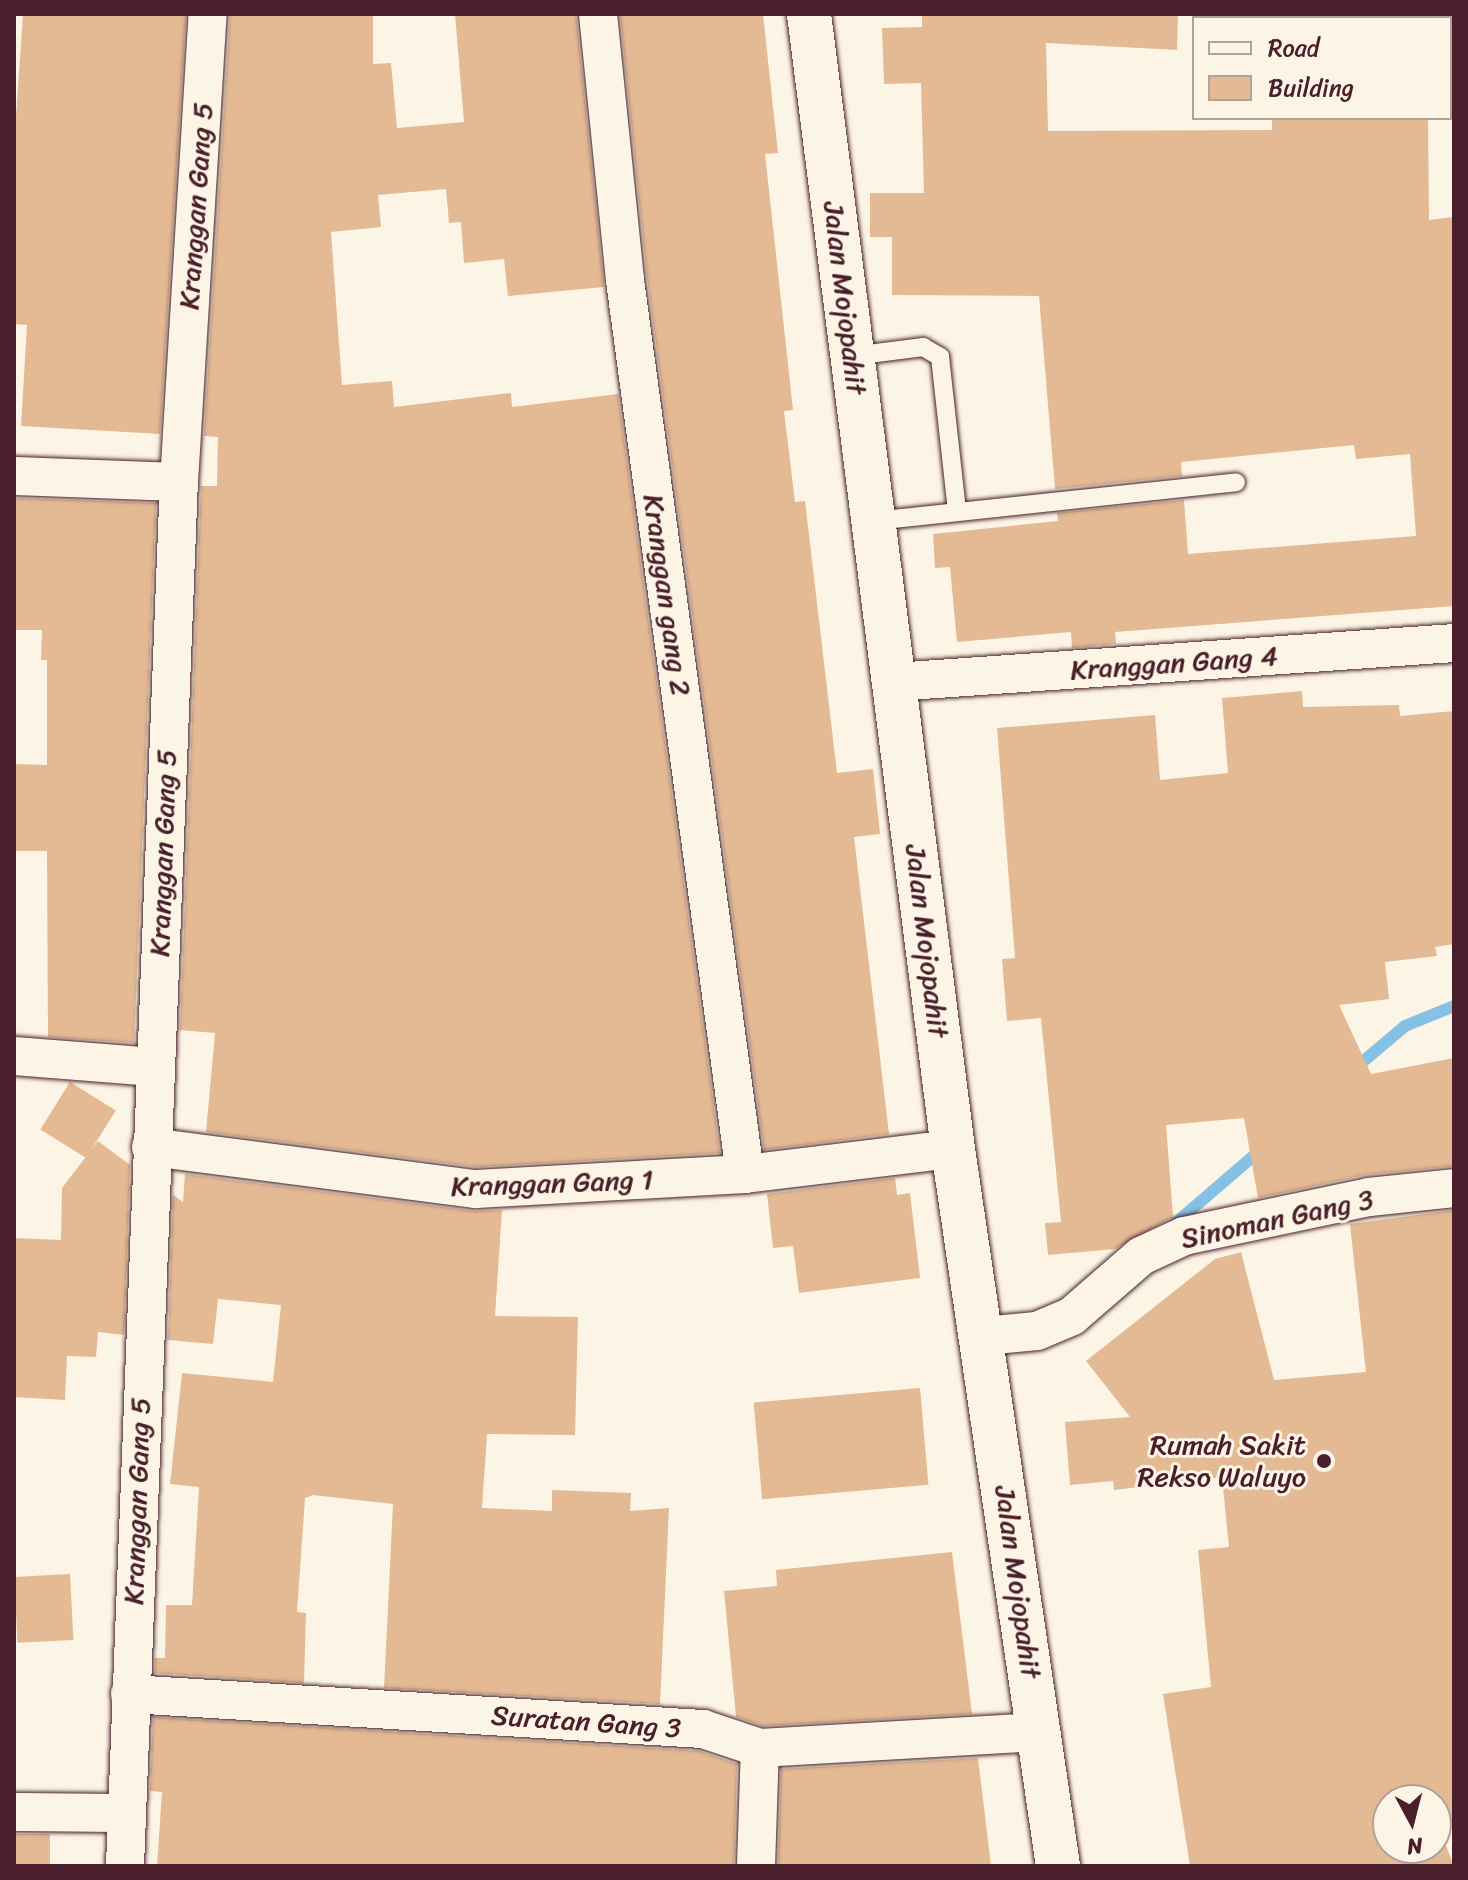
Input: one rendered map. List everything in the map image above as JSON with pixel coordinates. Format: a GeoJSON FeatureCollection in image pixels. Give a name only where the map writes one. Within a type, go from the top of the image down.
{"type":"FeatureCollection","features":[{"type":"Feature","properties":{"kind":"main road","name":"Jalan Mojopahit"},"geometry":{"type":"LineString","coordinates":[[809,14],[953,1149],[984,1336],[1058,1866]]}},
{"type":"Feature","properties":{"kind":"street","name":"Kranggan Gang 5"},"geometry":{"type":"LineString","coordinates":[[125,1866],[179,482],[208,14]]}},
{"type":"Feature","properties":{"kind":"street","name":"Kranggan gang 2"},"geometry":{"type":"LineString","coordinates":[[598,14],[625,280],[745,1174]]}},
{"type":"Feature","properties":{"kind":"street"},"geometry":{"type":"LineString","coordinates":[[14,476],[179,482]]}},
{"type":"Feature","properties":{"kind":"street","name":"Kranggan Gang 4"},"geometry":{"type":"LineString","coordinates":[[894,682],[1454,643]]}},
{"type":"Feature","properties":{"kind":"street"},"geometry":{"type":"LineString","coordinates":[[14,1056],[155,1067]]}},
{"type":"Feature","properties":{"kind":"street","name":"Kranggan Gang 1"},"geometry":{"type":"LineString","coordinates":[[151,1147],[476,1189],[745,1174],[953,1149]]}},
{"type":"Feature","properties":{"kind":"street","name":"Sinoman Gang 3"},"geometry":{"type":"LineString","coordinates":[[984,1336],[1037,1331],[1072,1316],[1141,1256],[1184,1236],[1369,1197],[1454,1188]]}},
{"type":"Feature","properties":{"kind":"street","name":"Suratan Gang 3"},"geometry":{"type":"LineString","coordinates":[[130,1694],[703,1729],[760,1748],[1039,1732]]}},
{"type":"Feature","properties":{"kind":"street"},"geometry":{"type":"LineString","coordinates":[[756,1866],[760,1748]]}},
{"type":"Feature","properties":{"kind":"street"},"geometry":{"type":"LineString","coordinates":[[14,1812],[126,1813]]}},
{"type":"Feature","properties":{"kind":"lane"},"geometry":{"type":"LineString","coordinates":[[853,356],[923,347],[940,357],[957,510]]}},
{"type":"Feature","properties":{"kind":"lane"},"geometry":{"type":"LineString","coordinates":[[874,521],[1236,482]]}},
{"type":"Feature","properties":{"kind":"building"},"geometry":{"type":"Polygon","coordinates":[[[23,14],[186,14],[160,434],[21,426],[27,325],[14,324],[14,145],[23,14]]]}},
{"type":"Feature","properties":{"kind":"building"},"geometry":{"type":"Polygon","coordinates":[[[230,14],[373,14],[373,64],[391,63],[397,128],[464,122],[455,14],[576,14],[604,287],[508,296],[504,259],[464,263],[461,222],[449,223],[446,189],[378,195],[381,227],[331,232],[342,385],[392,381],[394,407],[511,393],[512,407],[618,394],[720,1153],[477,1167],[206,1132],[215,1033],[180,1030],[201,486],[217,486],[218,437],[204,436],[230,14]]]}},
{"type":"Feature","properties":{"kind":"building"},"geometry":{"type":"Polygon","coordinates":[[[620,14],[763,14],[778,153],[765,154],[793,410],[784,411],[795,502],[805,501],[837,773],[873,769],[880,834],[854,837],[889,1134],[764,1150],[647,277],[620,14]]]}},
{"type":"Feature","properties":{"kind":"building"},"geometry":{"type":"Polygon","coordinates":[[[922,14],[1178,14],[1177,50],[1046,43],[1048,131],[1272,130],[1272,120],[1428,120],[1429,220],[1454,217],[1454,606],[1115,632],[1116,644],[1072,648],[1071,632],[957,642],[950,567],[935,568],[933,534],[1058,521],[1057,513],[1184,500],[1188,554],[1416,536],[1410,454],[1356,459],[1354,445],[1181,462],[1182,476],[1055,489],[1039,296],[892,295],[892,237],[870,237],[870,193],[924,193],[921,83],[884,84],[882,28],[922,27],[922,14]]]}},
{"type":"Feature","properties":{"kind":"building"},"geometry":{"type":"Polygon","coordinates":[[[14,498],[156,503],[134,1043],[48,1037],[47,851],[14,851],[14,764],[47,765],[47,660],[41,660],[42,630],[14,630],[14,498]]]}},
{"type":"Feature","properties":{"kind":"building"},"geometry":{"type":"Polygon","coordinates":[[[1302,691],[1303,707],[1399,705],[1400,716],[1454,711],[1454,944],[1435,947],[1437,956],[1385,962],[1389,999],[1339,1005],[1371,1074],[1454,1058],[1454,1166],[1365,1175],[1258,1198],[1244,1118],[1166,1125],[1173,1217],[1115,1249],[1048,1255],[1045,1223],[1061,1222],[1041,1018],[1007,1021],[1002,959],[1015,958],[997,728],[1155,715],[1160,780],[1228,773],[1222,698],[1302,691]]]}},
{"type":"Feature","properties":{"kind":"building"},"geometry":{"type":"Polygon","coordinates":[[[70,1082],[116,1111],[86,1158],[40,1129],[70,1082]]]}},
{"type":"Feature","properties":{"kind":"building"},"geometry":{"type":"Polygon","coordinates":[[[98,1141],[130,1165],[124,1335],[98,1332],[96,1357],[67,1356],[65,1400],[14,1397],[14,1238],[61,1240],[62,1188],[98,1141]]]}},
{"type":"Feature","properties":{"kind":"building"},"geometry":{"type":"Polygon","coordinates":[[[185,1174],[473,1211],[502,1210],[495,1316],[578,1317],[575,1435],[487,1434],[482,1508],[552,1511],[552,1490],[631,1493],[630,1511],[669,1508],[660,1704],[384,1688],[393,1504],[313,1495],[305,1498],[297,1612],[306,1613],[304,1683],[155,1673],[155,1658],[165,1658],[166,1605],[192,1605],[199,1487],[170,1484],[182,1373],[273,1382],[281,1305],[218,1299],[213,1344],[168,1340],[173,1195],[183,1202],[185,1174]]]}},
{"type":"Feature","properties":{"kind":"building"},"geometry":{"type":"Polygon","coordinates":[[[895,1178],[897,1195],[910,1193],[920,1278],[799,1293],[793,1246],[773,1248],[767,1194],[895,1178]]]}},
{"type":"Feature","properties":{"kind":"building"},"geometry":{"type":"Polygon","coordinates":[[[1454,1210],[1454,1821],[1452,1784],[1372,1784],[1372,1864],[1452,1864],[1452,1861],[1454,1866],[1190,1866],[1163,1694],[1211,1687],[1198,1550],[1229,1547],[1222,1477],[1114,1490],[1113,1481],[1070,1485],[1065,1422],[1130,1417],[1086,1361],[1215,1259],[1241,1252],[1274,1380],[1366,1372],[1350,1224],[1454,1210]]]}},
{"type":"Feature","properties":{"kind":"building"},"geometry":{"type":"Polygon","coordinates":[[[920,1388],[928,1485],[762,1499],[754,1403],[920,1388]]]}},
{"type":"Feature","properties":{"kind":"building"},"geometry":{"type":"Polygon","coordinates":[[[952,1552],[972,1714],[763,1726],[736,1717],[724,1591],[777,1586],[776,1570],[952,1552]]]}},
{"type":"Feature","properties":{"kind":"building"},"geometry":{"type":"Polygon","coordinates":[[[70,1574],[73,1640],[18,1643],[14,1577],[70,1574]]]}},
{"type":"Feature","properties":{"kind":"building"},"geometry":{"type":"Polygon","coordinates":[[[153,1717],[699,1751],[737,1764],[734,1866],[157,1866],[162,1792],[150,1791],[153,1717]]]}},
{"type":"Feature","properties":{"kind":"building"},"geometry":{"type":"Polygon","coordinates":[[[978,1758],[991,1866],[778,1866],[781,1769],[978,1758]]]}},
{"type":"Feature","properties":{"kind":"building"},"geometry":{"type":"Polygon","coordinates":[[[14,1834],[50,1834],[50,1866],[14,1866],[14,1834]]]}},
{"type":"Feature","properties":{"kind":"waterway"},"geometry":{"type":"LineString","coordinates":[[1353,1070],[1405,1026],[1454,1006]]}},
{"type":"Feature","properties":{"kind":"waterway"},"geometry":{"type":"LineString","coordinates":[[1171,1227],[1264,1147]]}},
{"type":"Feature","properties":{"kind":"place","name":"Rumah Sakit Rekso Waluyo"},"geometry":{"type":"Point","coordinates":[1324,1461]}}]}
